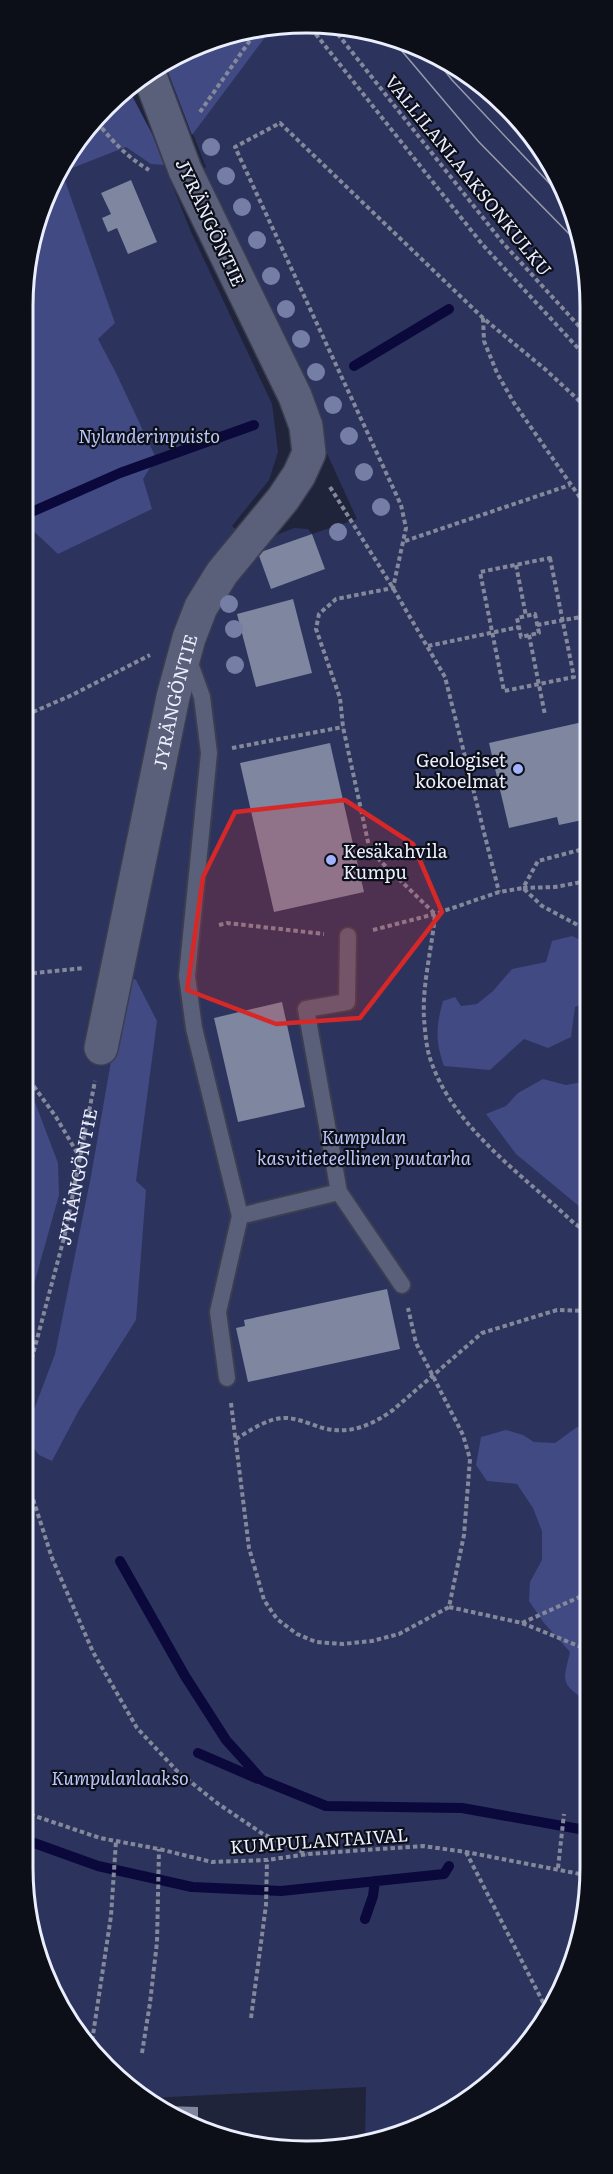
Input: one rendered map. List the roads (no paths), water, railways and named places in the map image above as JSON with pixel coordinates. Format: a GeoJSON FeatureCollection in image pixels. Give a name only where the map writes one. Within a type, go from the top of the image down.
{"type":"FeatureCollection","features":[{"type":"Feature","properties":{"kind":"street","name":"JYRÄNGÖNTIE"},"geometry":{"type":"LineString","coordinates":[[101,1048],[173,697],[201,607],[222,573],[283,499],[299,475],[309,453],[306,426],[295,396],[195,192],[152,81]]}},
{"type":"Feature","properties":{"kind":"lane"},"geometry":{"type":"LineString","coordinates":[[188,645],[202,697],[209,753],[187,976],[194,1028],[240,1216],[218,1312],[227,1378]]}},
{"type":"Feature","properties":{"kind":"lane"},"geometry":{"type":"LineString","coordinates":[[348,936],[347,1002],[306,1009],[339,1192],[402,1285]]}},
{"type":"Feature","properties":{"kind":"lane"},"geometry":{"type":"LineString","coordinates":[[240,1216],[339,1192]]}},
{"type":"Feature","properties":{"kind":"waterway"},"geometry":{"type":"LineString","coordinates":[[354,366],[449,309]]}},
{"type":"Feature","properties":{"kind":"waterway"},"geometry":{"type":"LineString","coordinates":[[33,511],[120,473],[254,425]]}},
{"type":"Feature","properties":{"kind":"waterway"},"geometry":{"type":"LineString","coordinates":[[120,1561],[185,1676],[226,1740],[262,1780],[326,1806],[462,1808],[580,1829]]}},
{"type":"Feature","properties":{"kind":"waterway"},"geometry":{"type":"LineString","coordinates":[[198,1753],[258,1779]]}},
{"type":"Feature","properties":{"kind":"waterway"},"geometry":{"type":"LineString","coordinates":[[33,1843],[98,1866],[192,1887],[281,1891],[444,1874],[449,1866]]}},
{"type":"Feature","properties":{"kind":"waterway"},"geometry":{"type":"LineString","coordinates":[[365,1919],[373,1896],[375,1881]]}},
{"type":"Feature","properties":{"kind":"tram line"},"geometry":{"type":"LineString","coordinates":[[402,51],[478,141],[571,236]]}},
{"type":"Feature","properties":{"kind":"tram line"},"geometry":{"type":"LineString","coordinates":[[445,71],[552,186]]}},
{"type":"Feature","properties":{"kind":"place","name":"Geologiset kokoelmat"},"geometry":{"type":"Point","coordinates":[518,769]}},
{"type":"Feature","properties":{"kind":"place","name":"Kesäkahvila Kumpu"},"geometry":{"type":"Point","coordinates":[331,860]}},
{"type":"Feature","properties":{"kind":"park label","name":"Nylanderinpuisto"},"geometry":{"type":"Point","coordinates":[149,435]}},
{"type":"Feature","properties":{"kind":"park label","name":"Kumpulan kasvitieteellinen puutarha"},"geometry":{"type":"Point","coordinates":[364,1146]}},
{"type":"Feature","properties":{"kind":"park label","name":"Kumpulanlaakso"},"geometry":{"type":"Point","coordinates":[120,1777]}}]}
